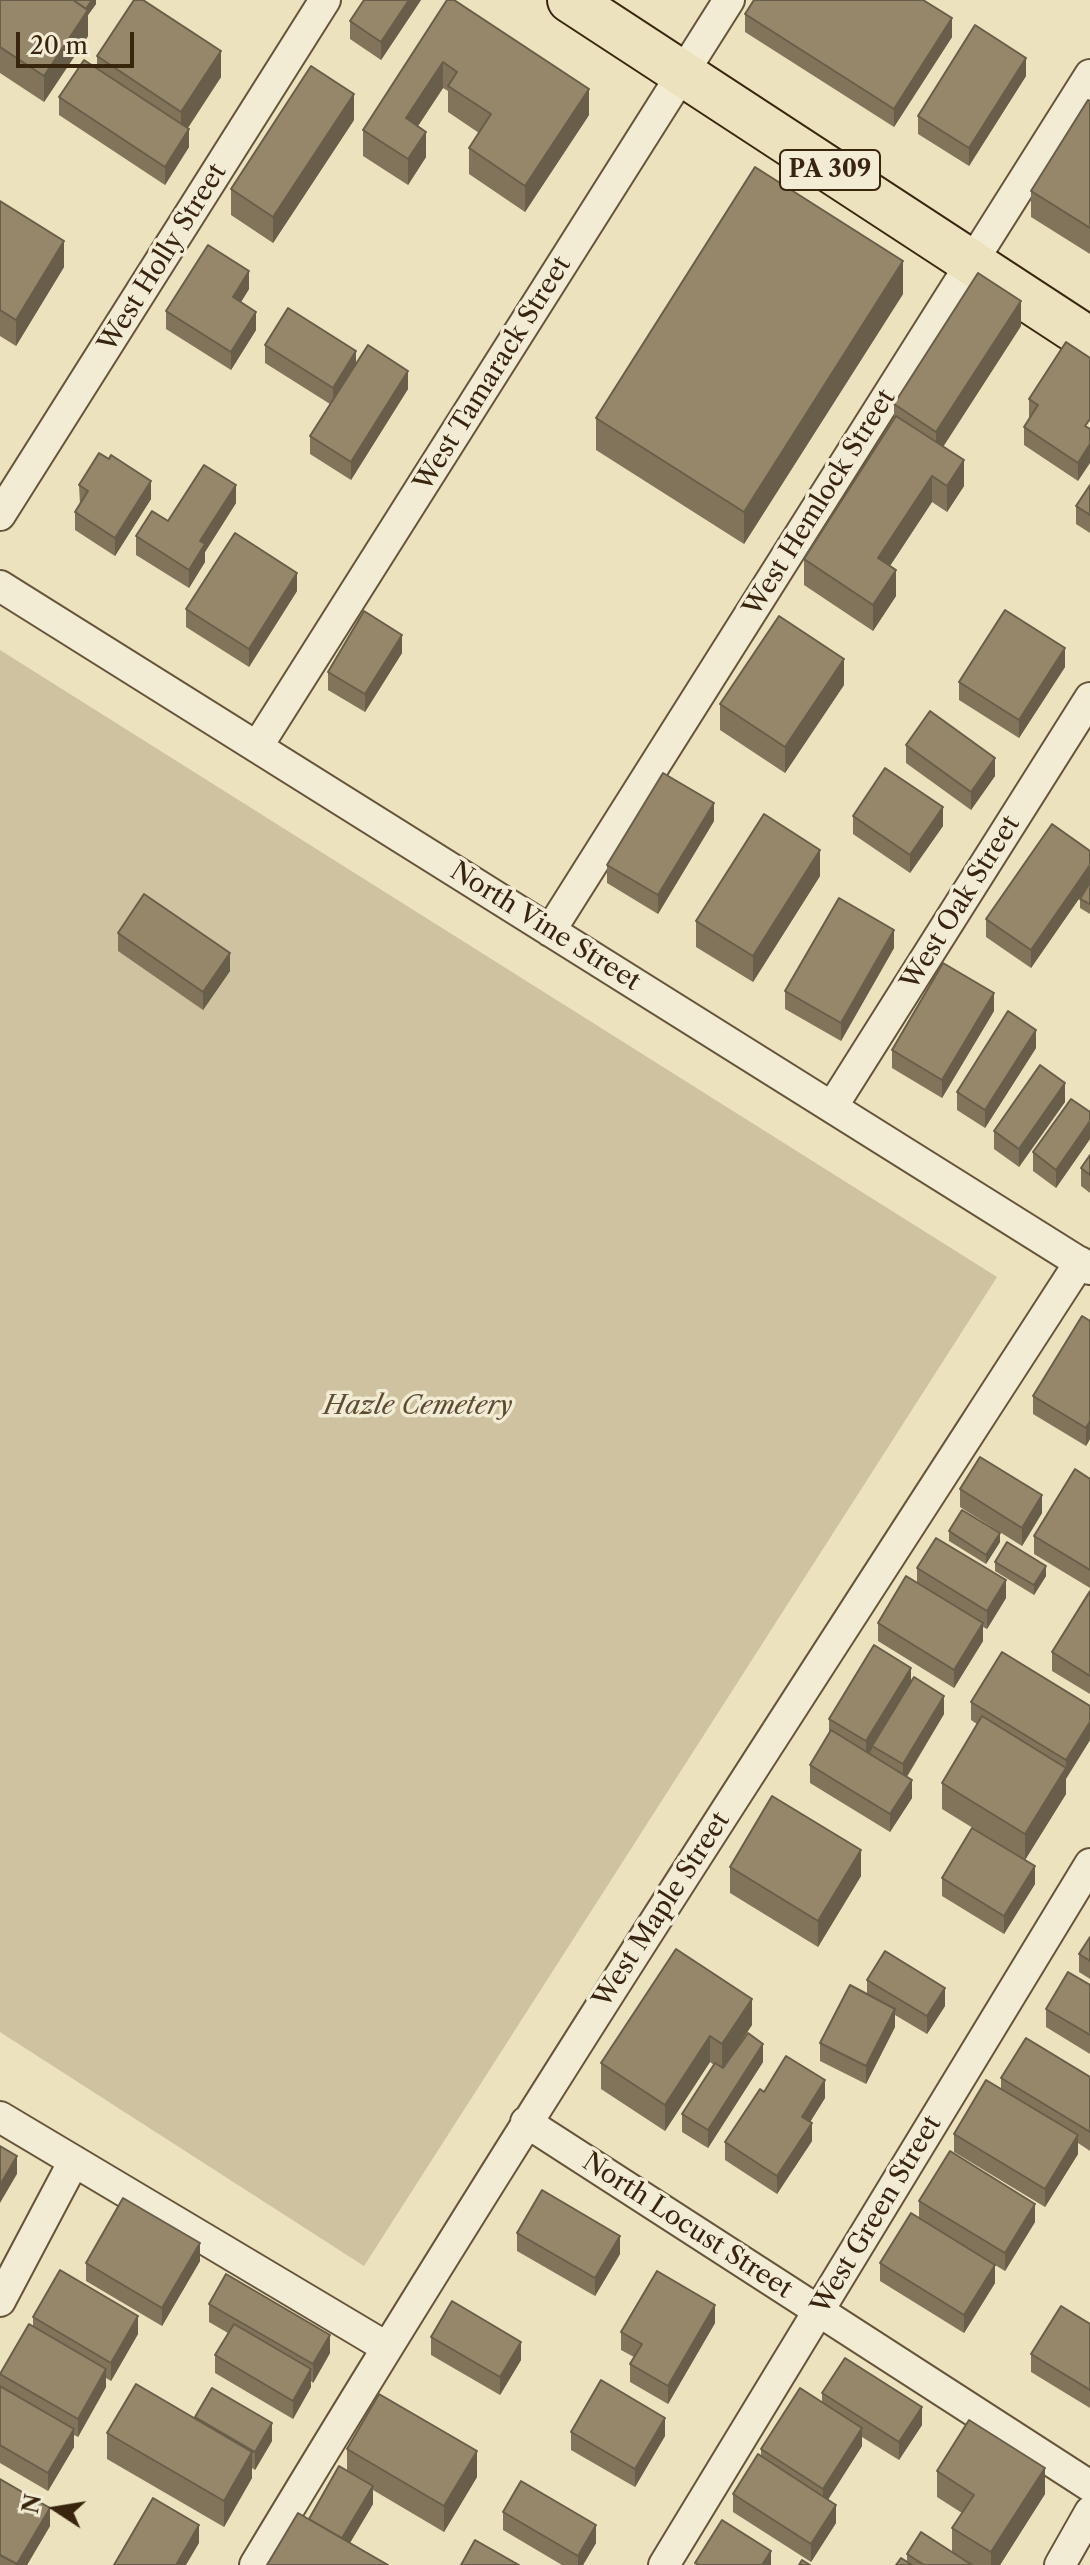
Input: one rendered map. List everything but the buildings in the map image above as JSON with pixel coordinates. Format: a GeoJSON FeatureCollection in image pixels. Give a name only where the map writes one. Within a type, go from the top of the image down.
{"type":"FeatureCollection","features":[{"type":"Feature","properties":{"kind":"main road","name":"PA 309"},"geometry":{"type":"LineString","coordinates":[[570,0],[1090,340]]}},
{"type":"Feature","properties":{"kind":"street","name":"West Holly Street"},"geometry":{"type":"LineString","coordinates":[[0,515],[325,0]]}},
{"type":"Feature","properties":{"kind":"street","name":"West Tamarack Street"},"geometry":{"type":"LineString","coordinates":[[257,747],[729,0]]}},
{"type":"Feature","properties":{"kind":"street","name":"West Hemlock Street"},"geometry":{"type":"LineString","coordinates":[[550,931],[1090,75]]}},
{"type":"Feature","properties":{"kind":"street","name":"North Vine Street"},"geometry":{"type":"LineString","coordinates":[[0,586],[1085,1265]]}},
{"type":"Feature","properties":{"kind":"street","name":"West Oak Street"},"geometry":{"type":"LineString","coordinates":[[832,1107],[1090,698]]}},
{"type":"Feature","properties":{"kind":"street","name":"West Maple Street"},"geometry":{"type":"LineString","coordinates":[[255,2565],[526,2122],[1085,1265]]}},
{"type":"Feature","properties":{"kind":"street","name":"West Green Street"},"geometry":{"type":"LineString","coordinates":[[664,2565],[1090,1864]]}},
{"type":"Feature","properties":{"kind":"street"},"geometry":{"type":"LineString","coordinates":[[0,2117],[386,2347]]}},
{"type":"Feature","properties":{"kind":"street","name":"North Locust Street"},"geometry":{"type":"LineString","coordinates":[[526,2122],[1090,2486]]}},
{"type":"Feature","properties":{"kind":"street"},"geometry":{"type":"LineString","coordinates":[[0,2301],[74,2161]]}},
{"type":"Feature","properties":{"kind":"street"},"geometry":{"type":"LineString","coordinates":[[1060,2565],[1090,2512]]}},
{"type":"Feature","properties":{"kind":"green space","name":"Hazle Cemetery"},"geometry":{"type":"Polygon","coordinates":[[[0,650],[997,1277],[364,2266],[0,2032],[0,650]]]}}]}
